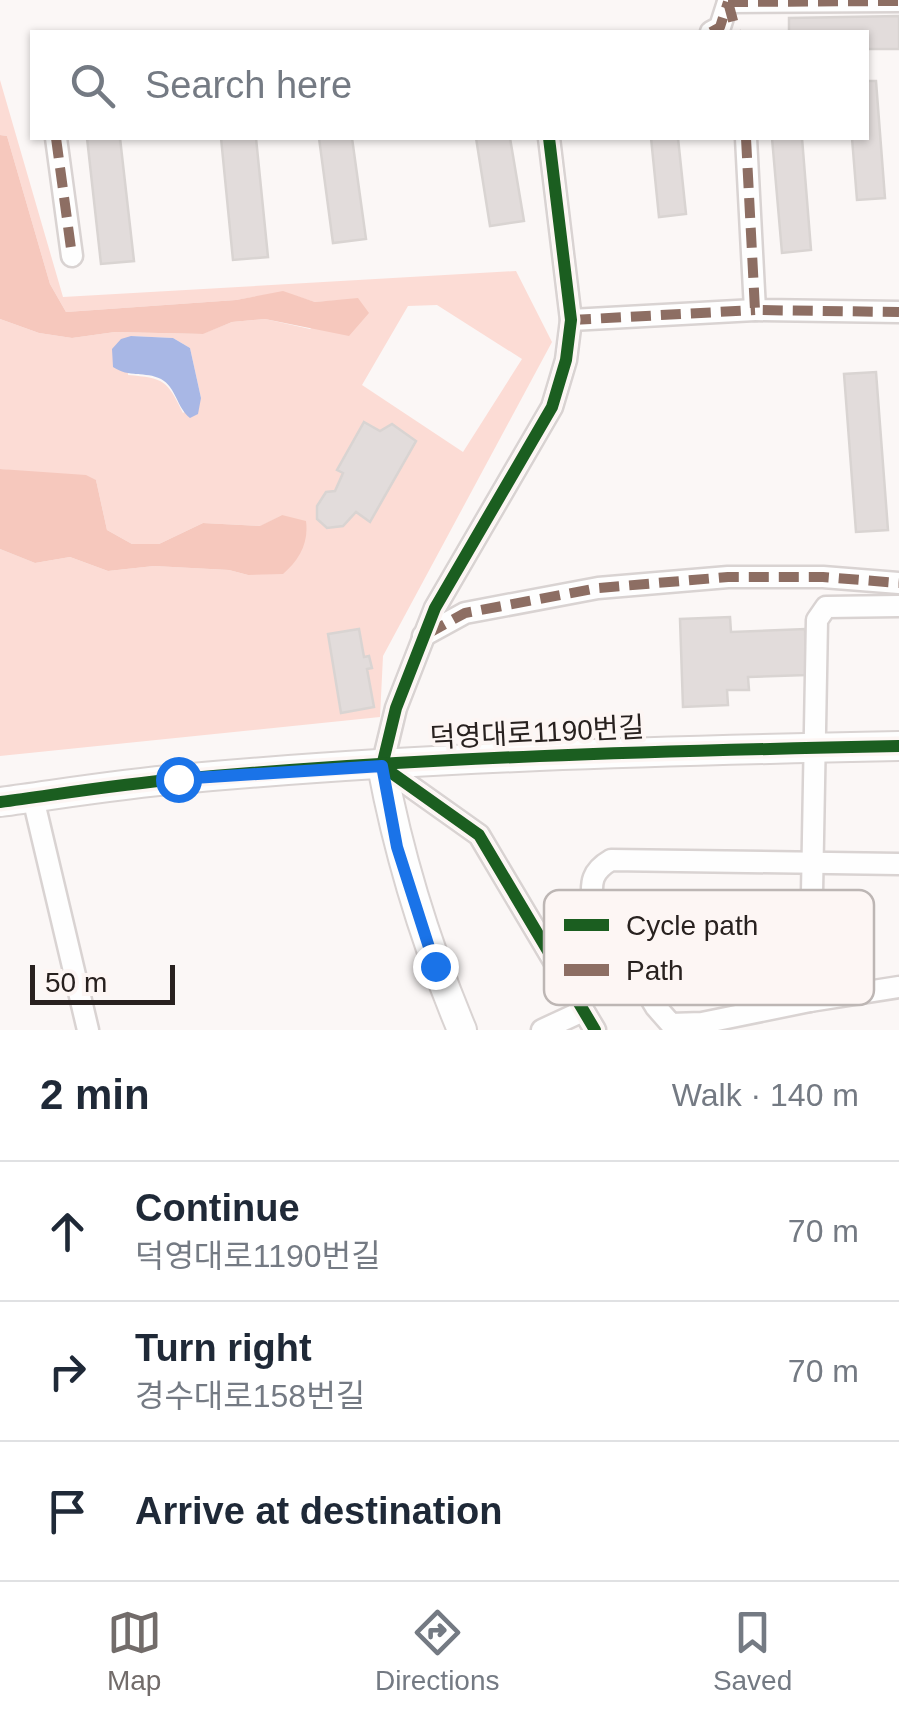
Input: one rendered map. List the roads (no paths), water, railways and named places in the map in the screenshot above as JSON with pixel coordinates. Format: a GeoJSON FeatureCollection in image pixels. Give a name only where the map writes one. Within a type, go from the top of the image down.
{"type":"FeatureCollection","features":[{"type":"Feature","properties":{"kind":"street"},"geometry":{"type":"LineString","coordinates":[[728,1],[899,1]]}},
{"type":"Feature","properties":{"kind":"street"},"geometry":{"type":"LineString","coordinates":[[715,30],[720,27],[728,1]]}},
{"type":"Feature","properties":{"kind":"street"},"geometry":{"type":"LineString","coordinates":[[728,1],[735,30]]}},
{"type":"Feature","properties":{"kind":"street"},"geometry":{"type":"LineString","coordinates":[[56,140],[72,256]]}},
{"type":"Feature","properties":{"kind":"street"},"geometry":{"type":"LineString","coordinates":[[462,1030],[435,966],[397,847],[382,766],[396,708],[435,608],[552,407],[566,360],[571,320],[549,140]]}},
{"type":"Feature","properties":{"kind":"street"},"geometry":{"type":"LineString","coordinates":[[746,140],[755,310]]}},
{"type":"Feature","properties":{"kind":"street"},"geometry":{"type":"LineString","coordinates":[[571,320],[755,310],[899,312]]}},
{"type":"Feature","properties":{"kind":"street"},"geometry":{"type":"LineString","coordinates":[[423,636],[465,613],[598,588],[728,578],[823,577],[899,583]]}},
{"type":"Feature","properties":{"kind":"street"},"geometry":{"type":"LineString","coordinates":[[812,890],[817,620],[826,606],[899,606]]}},
{"type":"Feature","properties":{"kind":"street","name":"덕영대로1190번길"},"geometry":{"type":"LineString","coordinates":[[0,802],[178,779],[382,766],[650,751],[899,746]]}},
{"type":"Feature","properties":{"kind":"street"},"geometry":{"type":"LineString","coordinates":[[382,766],[479,835],[544,945]]}},
{"type":"Feature","properties":{"kind":"street"},"geometry":{"type":"LineString","coordinates":[[33,798],[88,1030]]}},
{"type":"Feature","properties":{"kind":"street"},"geometry":{"type":"LineString","coordinates":[[591,890],[598,868],[611,860],[899,864]]}},
{"type":"Feature","properties":{"kind":"street"},"geometry":{"type":"LineString","coordinates":[[874,990],[899,986]]}},
{"type":"Feature","properties":{"kind":"street"},"geometry":{"type":"LineString","coordinates":[[579,1005],[595,1030]]}},
{"type":"Feature","properties":{"kind":"street"},"geometry":{"type":"LineString","coordinates":[[654,1005],[671,1024],[702,1024],[788,1005]]}},
{"type":"Feature","properties":{"kind":"street"},"geometry":{"type":"LineString","coordinates":[[542,1030],[583,1011]]}},
{"type":"Feature","properties":{"kind":"water"},"geometry":{"type":"Polygon","coordinates":[[[173,338],[190,348],[201,398],[198,414],[190,418],[161,379],[113,367],[112,349],[121,339],[173,338]]]}}]}
